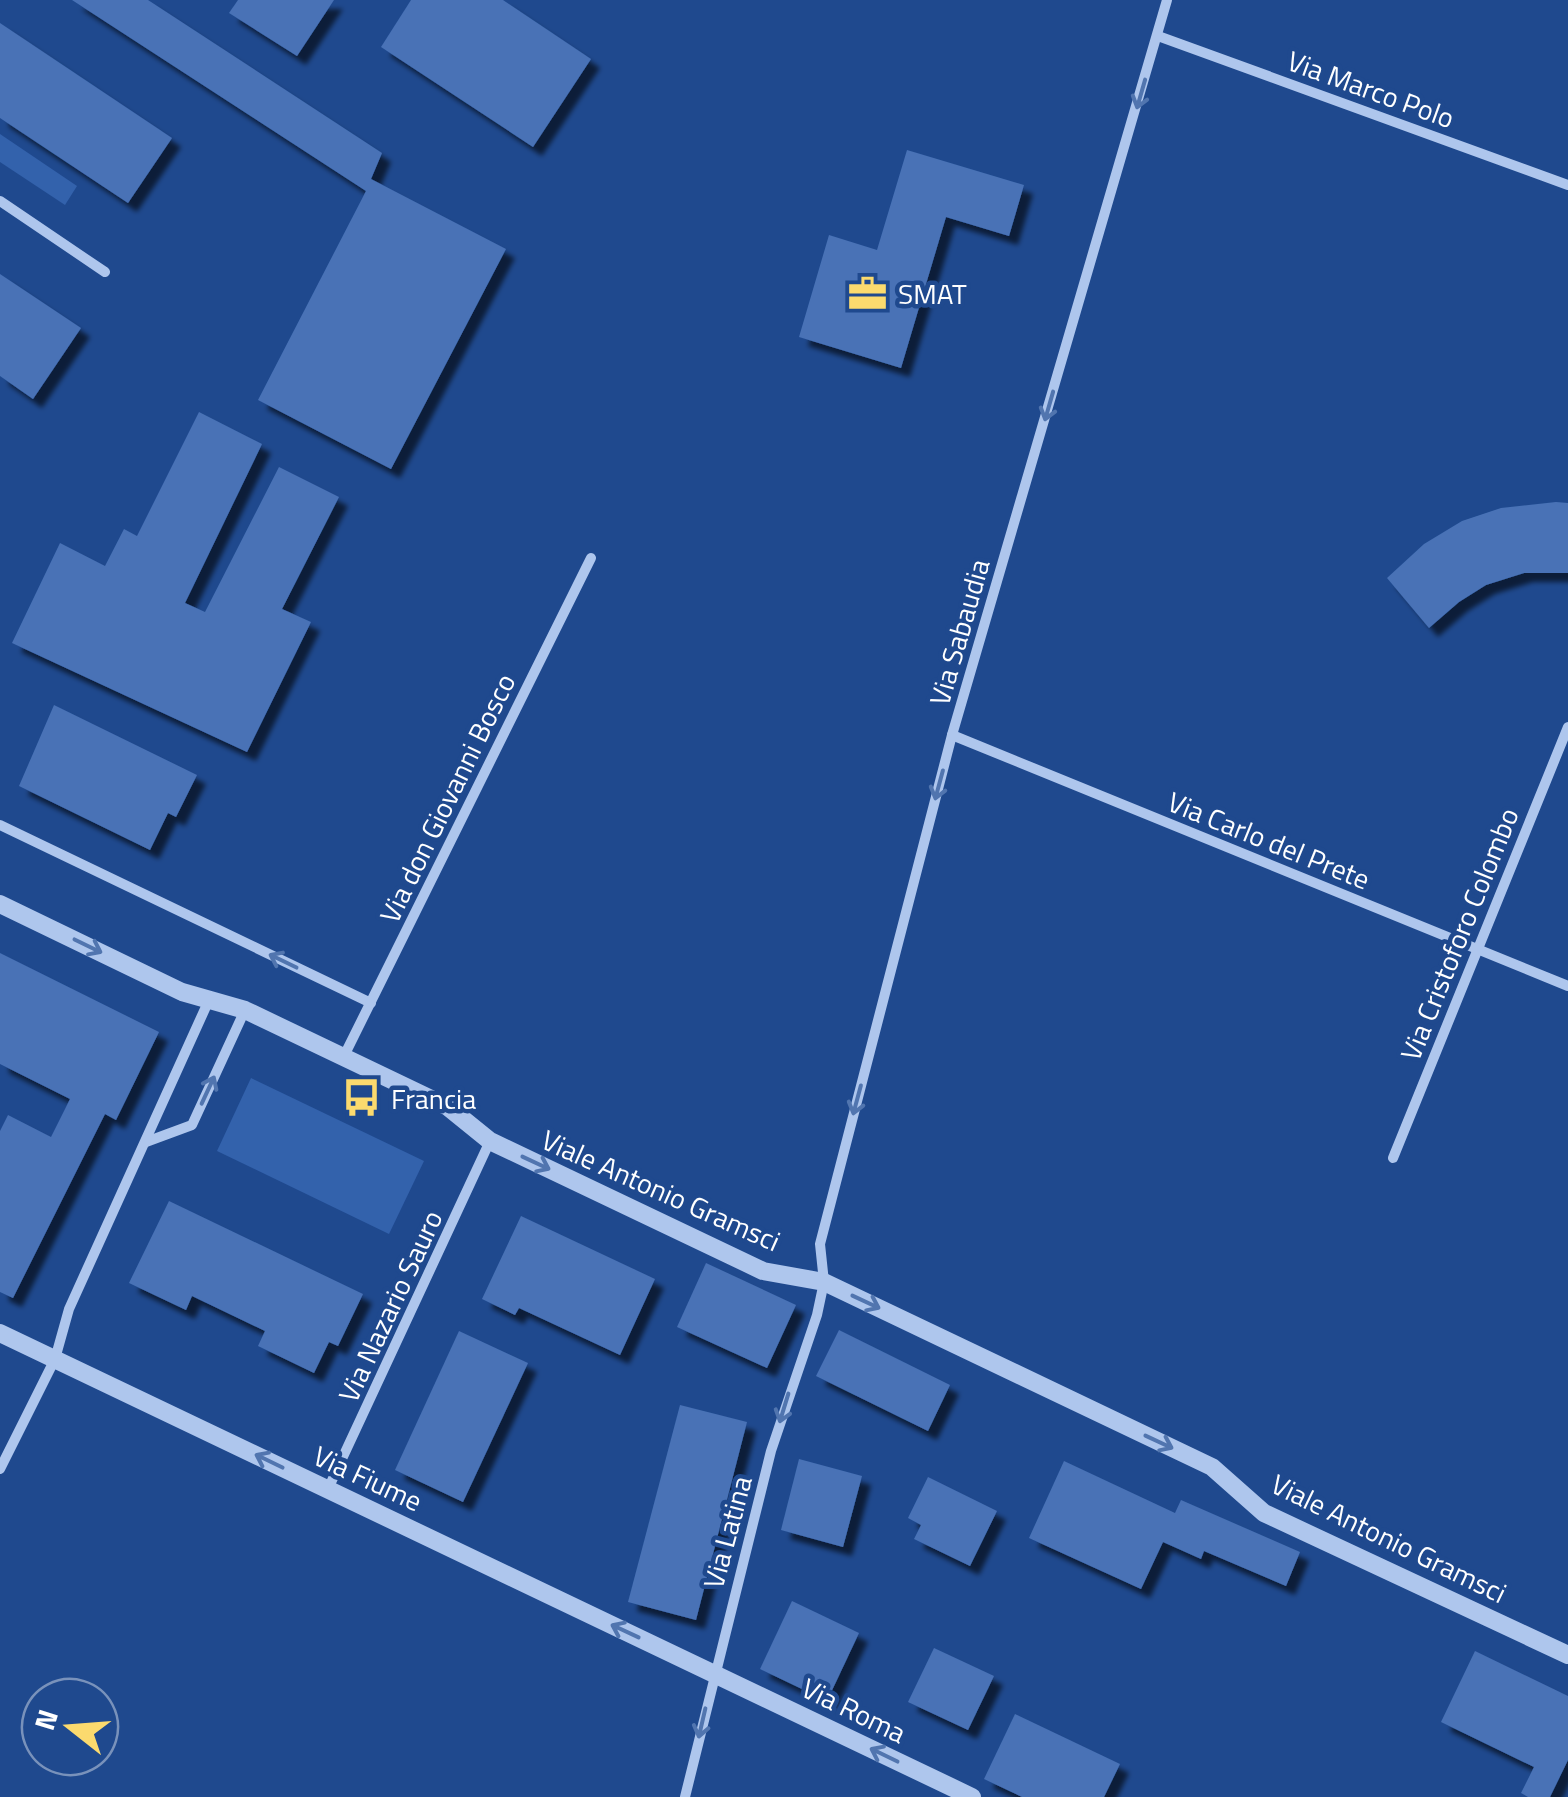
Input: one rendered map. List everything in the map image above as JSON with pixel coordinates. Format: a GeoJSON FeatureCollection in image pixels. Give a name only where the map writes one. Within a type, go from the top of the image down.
{"type":"FeatureCollection","features":[{"type":"Feature","properties":{"kind":"street","name":"Via Sabaudia"},"geometry":{"type":"LineString","coordinates":[[824,1282],[820,1244],[952,735],[1166,0]]}},
{"type":"Feature","properties":{"kind":"street","name":"Via Marco Polo"},"geometry":{"type":"LineString","coordinates":[[1158,36],[1568,185]]}},
{"type":"Feature","properties":{"kind":"street"},"geometry":{"type":"LineString","coordinates":[[0,201],[105,272]]}},
{"type":"Feature","properties":{"kind":"street","name":"Via don Giovanni Bosco"},"geometry":{"type":"LineString","coordinates":[[343,1058],[591,558]]}},
{"type":"Feature","properties":{"kind":"street","name":"Via Cristoforo Colombo"},"geometry":{"type":"LineString","coordinates":[[1393,1158],[1568,727]]}},
{"type":"Feature","properties":{"kind":"street","name":"Via Carlo del Prete"},"geometry":{"type":"LineString","coordinates":[[952,735],[1568,986]]}},
{"type":"Feature","properties":{"kind":"street"},"geometry":{"type":"LineString","coordinates":[[0,825],[371,1003]]}},
{"type":"Feature","properties":{"kind":"street","name":"Viale Antonio Gramsci"},"geometry":{"type":"LineString","coordinates":[[0,904],[182,992],[245,1010],[448,1107],[490,1141],[763,1270],[824,1282],[1212,1467],[1264,1513],[1568,1656]]}},
{"type":"Feature","properties":{"kind":"street"},"geometry":{"type":"LineString","coordinates":[[0,1469],[56,1359],[69,1310],[209,1000]]}},
{"type":"Feature","properties":{"kind":"street"},"geometry":{"type":"LineString","coordinates":[[146,1142],[192,1126],[245,1010]]}},
{"type":"Feature","properties":{"kind":"street","name":"Via Nazario Sauro"},"geometry":{"type":"LineString","coordinates":[[328,1489],[490,1141]]}},
{"type":"Feature","properties":{"kind":"street","name":"Via Latina"},"geometry":{"type":"LineString","coordinates":[[685,1797],[771,1451],[824,1282]]}},
{"type":"Feature","properties":{"kind":"street","name":"Via Fiume"},"geometry":{"type":"LineString","coordinates":[[0,1333],[713,1672]]}},
{"type":"Feature","properties":{"kind":"street","name":"Via Roma"},"geometry":{"type":"LineString","coordinates":[[713,1672],[972,1797]]}},
{"type":"Feature","properties":{"kind":"shaded area"},"geometry":{"type":"Polygon","coordinates":[[[0,134],[77,186],[65,205],[0,162],[0,134]]]}},
{"type":"Feature","properties":{"kind":"shaded area"},"geometry":{"type":"Polygon","coordinates":[[[251,1078],[424,1161],[389,1234],[217,1151],[251,1078]]]}},
{"type":"Feature","properties":{"kind":"building"},"geometry":{"type":"Polygon","coordinates":[[[72,0],[148,0],[382,153],[371,179],[506,249],[391,469],[258,400],[366,191],[72,0]]]}},
{"type":"Feature","properties":{"kind":"building"},"geometry":{"type":"Polygon","coordinates":[[[238,0],[334,0],[297,56],[229,13],[238,0]]]}},
{"type":"Feature","properties":{"kind":"building"},"geometry":{"type":"Polygon","coordinates":[[[411,0],[503,0],[591,59],[533,147],[381,47],[411,0]]]}},
{"type":"Feature","properties":{"kind":"building"},"geometry":{"type":"Polygon","coordinates":[[[0,23],[172,138],[128,203],[0,118],[0,23]]]}},
{"type":"Feature","properties":{"kind":"building","name":"SMAT"},"geometry":{"type":"Polygon","coordinates":[[[907,150],[1024,185],[1009,236],[946,217],[901,368],[799,337],[829,235],[877,250],[907,150]]]}},
{"type":"Feature","properties":{"kind":"building"},"geometry":{"type":"Polygon","coordinates":[[[0,274],[81,328],[33,399],[0,376],[0,274]]]}},
{"type":"Feature","properties":{"kind":"building"},"geometry":{"type":"Polygon","coordinates":[[[199,412],[262,444],[185,603],[205,612],[279,467],[339,497],[282,609],[311,622],[247,752],[12,643],[60,543],[105,566],[124,529],[137,536],[199,412]]]}},
{"type":"Feature","properties":{"kind":"building"},"geometry":{"type":"Polygon","coordinates":[[[1568,503],[1568,573],[1524,573],[1486,585],[1429,628],[1387,578],[1424,544],[1462,521],[1501,508],[1568,503]]]}},
{"type":"Feature","properties":{"kind":"building"},"geometry":{"type":"Polygon","coordinates":[[[54,705],[197,775],[176,817],[168,813],[150,850],[19,786],[54,705]]]}},
{"type":"Feature","properties":{"kind":"building"},"geometry":{"type":"Polygon","coordinates":[[[0,953],[159,1032],[116,1120],[105,1114],[13,1298],[0,1292],[0,1131],[8,1115],[51,1137],[70,1099],[0,1064],[0,953]]]}},
{"type":"Feature","properties":{"kind":"building"},"geometry":{"type":"Polygon","coordinates":[[[169,1201],[363,1294],[338,1346],[329,1342],[314,1373],[258,1346],[265,1331],[192,1296],[186,1310],[129,1283],[169,1201]]]}},
{"type":"Feature","properties":{"kind":"building"},"geometry":{"type":"Polygon","coordinates":[[[521,1216],[655,1279],[620,1355],[519,1308],[515,1315],[482,1299],[521,1216]]]}},
{"type":"Feature","properties":{"kind":"building"},"geometry":{"type":"Polygon","coordinates":[[[706,1263],[796,1305],[767,1368],[677,1327],[706,1263]]]}},
{"type":"Feature","properties":{"kind":"building"},"geometry":{"type":"Polygon","coordinates":[[[839,1330],[950,1385],[928,1431],[816,1376],[839,1330]]]}},
{"type":"Feature","properties":{"kind":"building"},"geometry":{"type":"Polygon","coordinates":[[[459,1331],[528,1363],[463,1502],[395,1470],[459,1331]]]}},
{"type":"Feature","properties":{"kind":"building"},"geometry":{"type":"Polygon","coordinates":[[[680,1405],[747,1422],[696,1620],[628,1602],[680,1405]]]}},
{"type":"Feature","properties":{"kind":"building"},"geometry":{"type":"Polygon","coordinates":[[[799,1459],[862,1476],[843,1547],[781,1530],[799,1459]]]}},
{"type":"Feature","properties":{"kind":"building"},"geometry":{"type":"Polygon","coordinates":[[[1064,1461],[1175,1513],[1181,1500],[1300,1552],[1286,1586],[1204,1551],[1201,1559],[1163,1542],[1141,1589],[1029,1538],[1064,1461]]]}},
{"type":"Feature","properties":{"kind":"building"},"geometry":{"type":"Polygon","coordinates":[[[928,1477],[997,1511],[970,1566],[914,1539],[921,1525],[908,1518],[928,1477]]]}},
{"type":"Feature","properties":{"kind":"building"},"geometry":{"type":"Polygon","coordinates":[[[792,1601],[859,1633],[827,1701],[760,1669],[792,1601]]]}},
{"type":"Feature","properties":{"kind":"building"},"geometry":{"type":"Polygon","coordinates":[[[934,1648],[994,1676],[968,1730],[908,1702],[934,1648]]]}},
{"type":"Feature","properties":{"kind":"building"},"geometry":{"type":"Polygon","coordinates":[[[1475,1651],[1568,1696],[1568,1760],[1550,1797],[1528,1797],[1521,1793],[1534,1767],[1441,1722],[1475,1651]]]}},
{"type":"Feature","properties":{"kind":"building"},"geometry":{"type":"Polygon","coordinates":[[[1015,1714],[1120,1764],[1104,1797],[1022,1797],[984,1779],[1015,1714]]]}},
{"type":"Feature","properties":{"kind":"place","name":"SMAT"},"geometry":{"type":"Point","coordinates":[868,293]}},
{"type":"Feature","properties":{"kind":"place","name":"Francia"},"geometry":{"type":"Point","coordinates":[361,1098]}}]}
